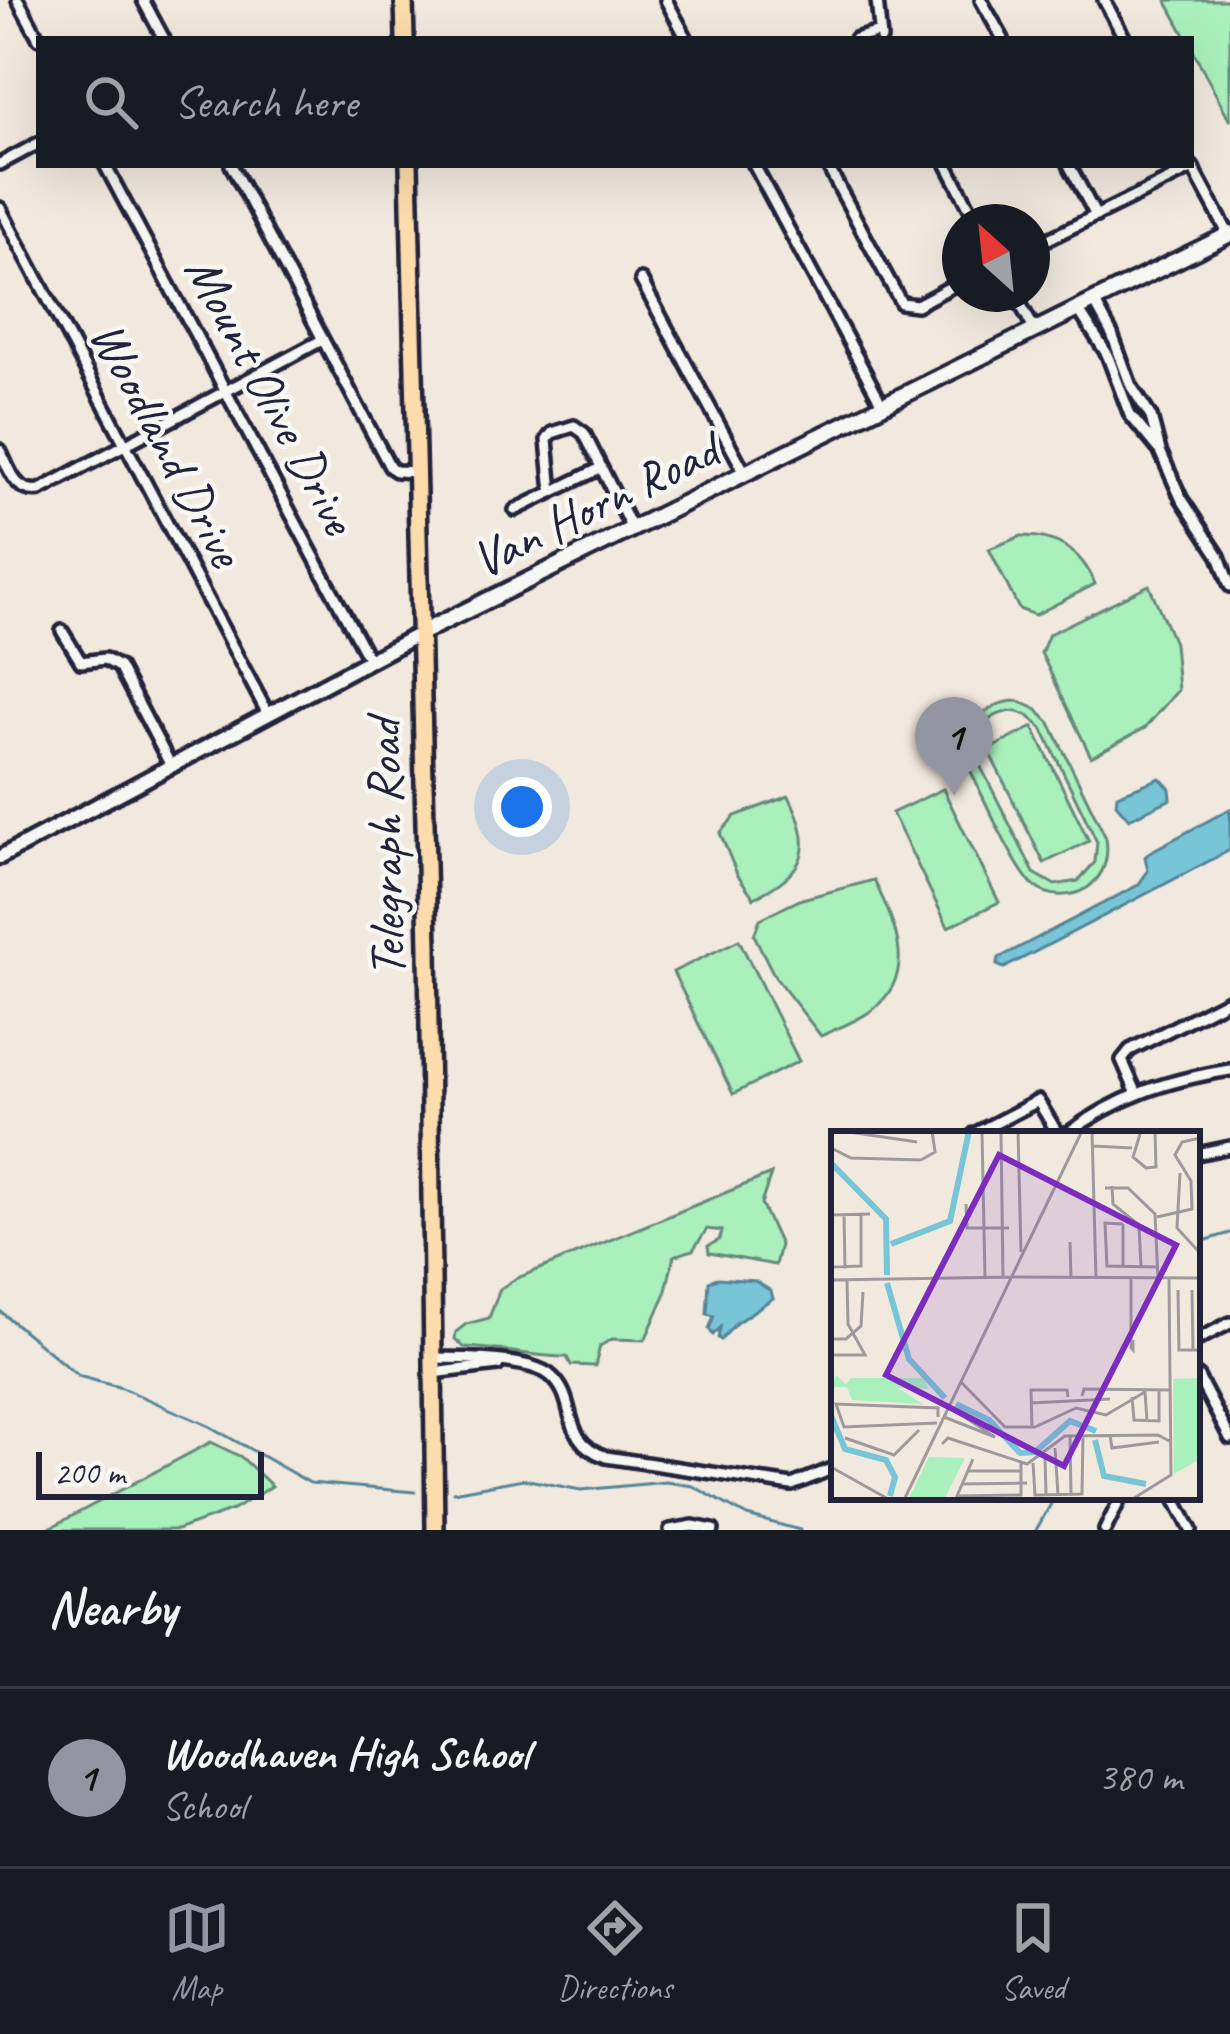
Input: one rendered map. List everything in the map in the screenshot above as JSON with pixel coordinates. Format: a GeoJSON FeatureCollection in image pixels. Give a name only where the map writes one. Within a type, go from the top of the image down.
{"type":"FeatureCollection","features":[{"type":"Feature","properties":{"kind":"main road"},"geometry":{"type":"LineString","coordinates":[[404,0],[405,36]]}},
{"type":"Feature","properties":{"kind":"main road","name":"Telegraph Road"},"geometry":{"type":"LineString","coordinates":[[409,168],[435,1530]]}},
{"type":"Feature","properties":{"kind":"main road","name":"Van Horn Road"},"geometry":{"type":"LineString","coordinates":[[421,633],[1229,235]]}},
{"type":"Feature","properties":{"kind":"street"},"geometry":{"type":"LineString","coordinates":[[18,0],[37,36]]}},
{"type":"Feature","properties":{"kind":"street"},"geometry":{"type":"LineString","coordinates":[[143,0],[162,36]]}},
{"type":"Feature","properties":{"kind":"street"},"geometry":{"type":"LineString","coordinates":[[666,0],[685,36]]}},
{"type":"Feature","properties":{"kind":"street"},"geometry":{"type":"LineString","coordinates":[[877,0],[880,36]]}},
{"type":"Feature","properties":{"kind":"street"},"geometry":{"type":"LineString","coordinates":[[981,0],[1001,36]]}},
{"type":"Feature","properties":{"kind":"street"},"geometry":{"type":"LineString","coordinates":[[1104,0],[1123,36]]}},
{"type":"Feature","properties":{"kind":"street"},"geometry":{"type":"LineString","coordinates":[[0,164],[36,145]]}},
{"type":"Feature","properties":{"kind":"street","name":"Mount Olive Drive"},"geometry":{"type":"LineString","coordinates":[[107,168],[369,660]]}},
{"type":"Feature","properties":{"kind":"street"},"geometry":{"type":"LineString","coordinates":[[233,168],[390,467],[418,472]]}},
{"type":"Feature","properties":{"kind":"street"},"geometry":{"type":"LineString","coordinates":[[756,168],[883,406]]}},
{"type":"Feature","properties":{"kind":"street"},"geometry":{"type":"LineString","coordinates":[[829,168],[897,297],[906,306],[917,305],[942,292]]}},
{"type":"Feature","properties":{"kind":"street"},"geometry":{"type":"LineString","coordinates":[[949,168],[968,204]]}},
{"type":"Feature","properties":{"kind":"street"},"geometry":{"type":"LineString","coordinates":[[1071,168],[1096,216]]}},
{"type":"Feature","properties":{"kind":"street"},"geometry":{"type":"LineString","coordinates":[[1050,238],[1188,168]]}},
{"type":"Feature","properties":{"kind":"street"},"geometry":{"type":"LineString","coordinates":[[1193,168],[1229,235]]}},
{"type":"Feature","properties":{"kind":"street","name":"Woodland Drive"},"geometry":{"type":"LineString","coordinates":[[0,208],[268,715]]}},
{"type":"Feature","properties":{"kind":"street"},"geometry":{"type":"LineString","coordinates":[[641,280],[745,473]]}},
{"type":"Feature","properties":{"kind":"street"},"geometry":{"type":"LineString","coordinates":[[1094,302],[1125,373],[1151,417],[1160,452],[1181,498],[1219,556],[1230,586]]}},
{"type":"Feature","properties":{"kind":"street"},"geometry":{"type":"LineString","coordinates":[[1078,309],[1107,354],[1123,400],[1160,452]]}},
{"type":"Feature","properties":{"kind":"street"},"geometry":{"type":"LineString","coordinates":[[1025,312],[1035,331]]}},
{"type":"Feature","properties":{"kind":"street"},"geometry":{"type":"LineString","coordinates":[[0,450],[17,484],[28,491],[40,490],[322,340]]}},
{"type":"Feature","properties":{"kind":"street"},"geometry":{"type":"LineString","coordinates":[[1107,354],[1118,348]]}},
{"type":"Feature","properties":{"kind":"street"},"geometry":{"type":"LineString","coordinates":[[1123,400],[1137,392]]}},
{"type":"Feature","properties":{"kind":"street"},"geometry":{"type":"LineString","coordinates":[[552,492],[546,443],[552,433],[570,426],[582,430],[632,529]]}},
{"type":"Feature","properties":{"kind":"street"},"geometry":{"type":"LineString","coordinates":[[515,510],[601,468]]}},
{"type":"Feature","properties":{"kind":"street"},"geometry":{"type":"LineString","coordinates":[[62,631],[81,662],[105,659],[119,667],[172,766]]}},
{"type":"Feature","properties":{"kind":"street","name":"Van Horn Road"},"geometry":{"type":"LineString","coordinates":[[0,857],[421,633]]}},
{"type":"Feature","properties":{"kind":"street"},"geometry":{"type":"LineString","coordinates":[[1136,1092],[1122,1060],[1130,1050],[1230,999]]}},
{"type":"Feature","properties":{"kind":"street"},"geometry":{"type":"LineString","coordinates":[[1068,1131],[1136,1092],[1176,1078],[1230,1070]]}},
{"type":"Feature","properties":{"kind":"street"},"geometry":{"type":"LineString","coordinates":[[980,1131],[1038,1101],[1061,1131]]}},
{"type":"Feature","properties":{"kind":"street"},"geometry":{"type":"LineString","coordinates":[[1200,1153],[1230,1147]]}},
{"type":"Feature","properties":{"kind":"street"},"geometry":{"type":"LineString","coordinates":[[1200,1338],[1230,1323]]}},
{"type":"Feature","properties":{"kind":"street"},"geometry":{"type":"LineString","coordinates":[[432,1365],[530,1366],[550,1374],[561,1390],[578,1438],[606,1457],[792,1485],[831,1469]]}},
{"type":"Feature","properties":{"kind":"street"},"geometry":{"type":"LineString","coordinates":[[1200,1381],[1230,1438]]}},
{"type":"Feature","properties":{"kind":"street"},"geometry":{"type":"LineString","coordinates":[[1105,1530],[1119,1500]]}},
{"type":"Feature","properties":{"kind":"street"},"geometry":{"type":"LineString","coordinates":[[1176,1500],[1191,1530]]}},
{"type":"Feature","properties":{"kind":"street"},"geometry":{"type":"LineString","coordinates":[[670,1530],[693,1526],[711,1530]]}},
{"type":"Feature","properties":{"kind":"green space"},"geometry":{"type":"Polygon","coordinates":[[[1166,0],[1230,0],[1230,121],[1194,53],[1194,36],[1185,36],[1166,0]]]}},
{"type":"Feature","properties":{"kind":"green space"},"geometry":{"type":"Polygon","coordinates":[[[1021,536],[1046,538],[1066,547],[1083,562],[1095,584],[1035,615],[1019,609],[989,549],[1021,536]]]}},
{"type":"Feature","properties":{"kind":"green space"},"geometry":{"type":"Polygon","coordinates":[[[1149,585],[1174,643],[1178,690],[1145,728],[1091,757],[1041,653],[1049,634],[1149,585]]]}},
{"type":"Feature","properties":{"kind":"green space"},"geometry":{"type":"Polygon","coordinates":[[[1007,702],[1036,709],[1050,723],[1106,838],[1101,872],[1074,894],[1046,893],[1025,876],[954,736],[1007,702]],[[1015,711],[989,720],[979,733],[978,761],[1034,873],[1055,885],[1078,881],[1095,862],[1097,842],[1042,728],[1015,711]]]}},
{"type":"Feature","properties":{"kind":"green space"},"geometry":{"type":"Polygon","coordinates":[[[1033,727],[1089,841],[1044,863],[988,750],[1033,727]]]}},
{"type":"Feature","properties":{"kind":"green space"},"geometry":{"type":"Polygon","coordinates":[[[943,789],[999,902],[948,927],[892,813],[943,789]]]}},
{"type":"Feature","properties":{"kind":"green space"},"geometry":{"type":"Polygon","coordinates":[[[789,796],[802,830],[801,857],[785,878],[754,898],[737,874],[720,833],[735,816],[789,796]]]}},
{"type":"Feature","properties":{"kind":"green space"},"geometry":{"type":"Polygon","coordinates":[[[874,880],[895,930],[899,964],[895,980],[872,1010],[821,1036],[775,977],[754,935],[760,919],[802,899],[874,880]]]}},
{"type":"Feature","properties":{"kind":"green space"},"geometry":{"type":"Polygon","coordinates":[[[739,940],[799,1061],[733,1094],[673,972],[739,940]]]}},
{"type":"Feature","properties":{"kind":"green space"},"geometry":{"type":"Polygon","coordinates":[[[771,1174],[761,1204],[780,1245],[775,1265],[709,1253],[708,1246],[719,1240],[722,1231],[707,1229],[693,1250],[674,1256],[665,1295],[645,1340],[612,1339],[600,1346],[595,1366],[571,1365],[567,1357],[464,1347],[455,1339],[466,1324],[489,1318],[500,1289],[515,1279],[771,1174]]]}},
{"type":"Feature","properties":{"kind":"green space"},"geometry":{"type":"Polygon","coordinates":[[[211,1442],[241,1457],[272,1486],[233,1510],[177,1530],[46,1530],[211,1442]]]}},
{"type":"Feature","properties":{"kind":"water"},"geometry":{"type":"Polygon","coordinates":[[[1160,778],[1170,789],[1171,799],[1129,819],[1116,804],[1117,795],[1160,778]]]}},
{"type":"Feature","properties":{"kind":"water"},"geometry":{"type":"Polygon","coordinates":[[[1230,809],[1230,850],[1004,968],[997,965],[999,958],[1138,885],[1148,871],[1145,857],[1150,852],[1230,809]]]}},
{"type":"Feature","properties":{"kind":"water"},"geometry":{"type":"Polygon","coordinates":[[[709,1281],[755,1281],[771,1291],[773,1298],[736,1323],[721,1340],[720,1328],[713,1335],[709,1329],[714,1316],[707,1314],[709,1281]]]}},
{"type":"Feature","properties":{"kind":"waterway"},"geometry":{"type":"LineString","coordinates":[[1200,1242],[1230,1233]]}},
{"type":"Feature","properties":{"kind":"waterway"},"geometry":{"type":"LineString","coordinates":[[0,1311],[78,1376],[122,1388],[209,1426],[310,1483],[415,1492]]}},
{"type":"Feature","properties":{"kind":"waterway"},"geometry":{"type":"LineString","coordinates":[[453,1492],[523,1479],[581,1490],[666,1482],[693,1486],[747,1516],[800,1530]]}},
{"type":"Feature","properties":{"kind":"waterway"},"geometry":{"type":"LineString","coordinates":[[1036,1530],[1053,1500]]}},
{"type":"Feature","properties":{"kind":"place","name":"Woodhaven High School"},"geometry":{"type":"Point","coordinates":[954,796]}}]}
